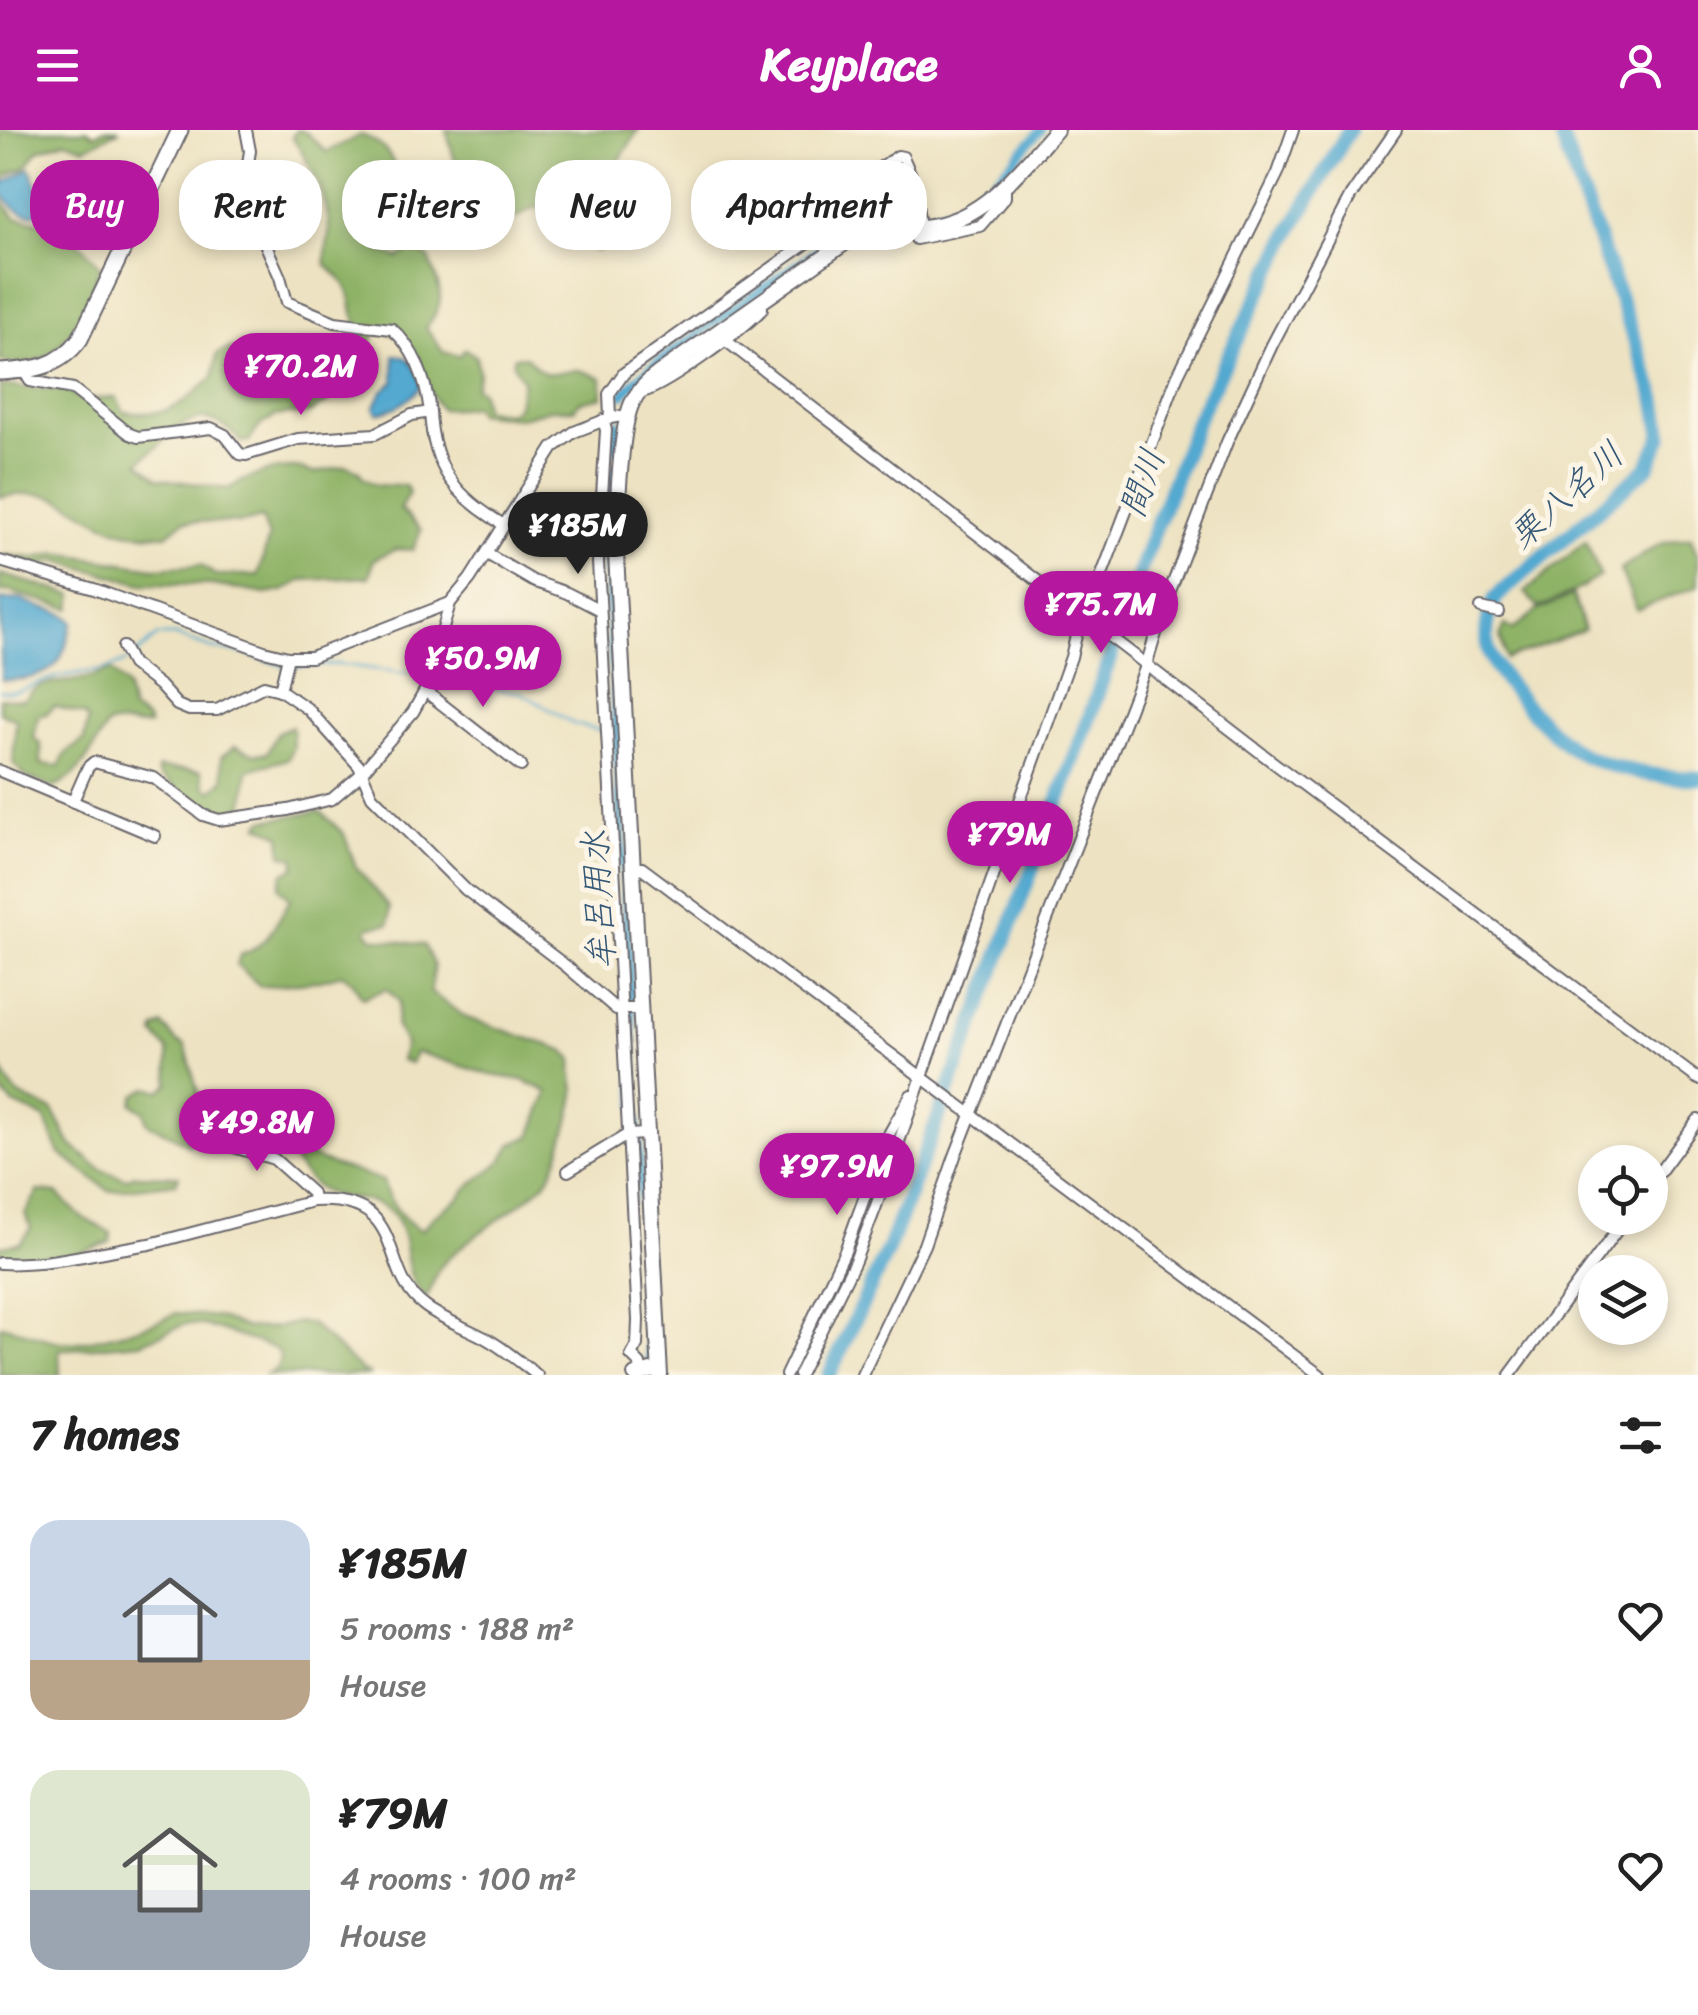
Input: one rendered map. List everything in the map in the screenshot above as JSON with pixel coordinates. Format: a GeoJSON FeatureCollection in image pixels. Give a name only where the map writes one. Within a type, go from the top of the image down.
{"type":"FeatureCollection","features":[{"type":"Feature","properties":{"kind":"main road"},"geometry":{"type":"LineString","coordinates":[[0,372],[56,363],[80,340],[180,130]]}},
{"type":"Feature","properties":{"kind":"street"},"geometry":{"type":"LineString","coordinates":[[246,130],[250,151],[243,194],[287,302],[321,319],[392,329],[408,346],[422,372],[445,476],[470,504],[504,525]]}},
{"type":"Feature","properties":{"kind":"street"},"geometry":{"type":"LineString","coordinates":[[927,227],[969,214],[1005,184],[1056,130]]}},
{"type":"Feature","properties":{"kind":"street"},"geometry":{"type":"LineString","coordinates":[[799,1375],[855,1261],[1084,617],[1176,377],[1278,173],[1293,130]]}},
{"type":"Feature","properties":{"kind":"street"},"geometry":{"type":"LineString","coordinates":[[862,1375],[924,1245],[1220,458],[1272,344],[1351,195],[1396,130]]}},
{"type":"Feature","properties":{"kind":"street"},"geometry":{"type":"LineString","coordinates":[[645,1369],[645,1134],[630,1009],[614,736],[616,554],[628,415],[638,393],[690,337],[801,250]]}},
{"type":"Feature","properties":{"kind":"street"},"geometry":{"type":"LineString","coordinates":[[645,1369],[637,1345],[628,1135],[633,869],[600,610],[598,547],[608,394],[633,365],[761,300],[832,250]]}},
{"type":"Feature","properties":{"kind":"street"},"geometry":{"type":"LineString","coordinates":[[638,393],[659,385],[724,340],[762,309],[761,300]]}},
{"type":"Feature","properties":{"kind":"street"},"geometry":{"type":"LineString","coordinates":[[724,340],[1144,664],[1698,1080]]}},
{"type":"Feature","properties":{"kind":"street"},"geometry":{"type":"LineString","coordinates":[[24,371],[30,381],[73,389],[130,434],[212,428],[246,455],[298,439],[375,434],[412,415],[430,412]]}},
{"type":"Feature","properties":{"kind":"street"},"geometry":{"type":"LineString","coordinates":[[0,562],[32,569],[287,664],[450,603],[460,594],[553,448],[574,432],[628,415]]}},
{"type":"Feature","properties":{"kind":"street"},"geometry":{"type":"LineString","coordinates":[[486,554],[534,581],[567,592],[600,610]]}},
{"type":"Feature","properties":{"kind":"street"},"geometry":{"type":"LineString","coordinates":[[74,802],[88,767],[94,762],[154,778],[203,815],[219,820],[321,803],[340,794],[397,734],[425,691],[450,603]]}},
{"type":"Feature","properties":{"kind":"street"},"geometry":{"type":"LineString","coordinates":[[1481,608],[1497,612]]}},
{"type":"Feature","properties":{"kind":"street"},"geometry":{"type":"LineString","coordinates":[[127,656],[177,704],[190,710],[217,710],[264,686],[280,690],[324,724],[363,772],[372,796],[466,890],[616,1009],[630,1009]]}},
{"type":"Feature","properties":{"kind":"street"},"geometry":{"type":"LineString","coordinates":[[280,690],[287,664]]}},
{"type":"Feature","properties":{"kind":"street"},"geometry":{"type":"LineString","coordinates":[[425,691],[521,766]]}},
{"type":"Feature","properties":{"kind":"street"},"geometry":{"type":"LineString","coordinates":[[0,772],[155,836]]}},
{"type":"Feature","properties":{"kind":"street"},"geometry":{"type":"LineString","coordinates":[[633,869],[642,868],[1320,1375]]}},
{"type":"Feature","properties":{"kind":"street"},"geometry":{"type":"LineString","coordinates":[[786,1375],[845,1251],[884,1143],[916,1092]]}},
{"type":"Feature","properties":{"kind":"street"},"geometry":{"type":"LineString","coordinates":[[1668,1161],[1698,1120]]}},
{"type":"Feature","properties":{"kind":"street"},"geometry":{"type":"LineString","coordinates":[[568,1171],[628,1135],[645,1134]]}},
{"type":"Feature","properties":{"kind":"street"},"geometry":{"type":"LineString","coordinates":[[216,1142],[274,1159],[312,1193],[313,1200]]}},
{"type":"Feature","properties":{"kind":"street"},"geometry":{"type":"LineString","coordinates":[[0,1263],[84,1256],[150,1244],[313,1200],[336,1202],[367,1212],[386,1231],[404,1276],[424,1306],[491,1340],[537,1375]]}},
{"type":"Feature","properties":{"kind":"street"},"geometry":{"type":"LineString","coordinates":[[1510,1375],[1613,1235]]}},
{"type":"Feature","properties":{"kind":"green space"},"geometry":{"type":"Polygon","coordinates":[[[0,130],[88,130],[94,135],[103,130],[120,130],[85,148],[66,141],[38,150],[26,167],[5,176],[0,186],[0,130]]]}},
{"type":"Feature","properties":{"kind":"green space"},"geometry":{"type":"Polygon","coordinates":[[[297,130],[307,133],[326,152],[361,135],[388,154],[392,160],[342,160],[342,250],[378,250],[399,258],[414,250],[429,258],[440,302],[426,327],[443,352],[459,356],[465,349],[476,356],[479,373],[475,388],[481,391],[484,409],[508,413],[517,407],[523,381],[513,363],[514,357],[526,356],[546,373],[578,370],[602,378],[602,397],[579,402],[574,409],[551,409],[519,418],[477,413],[474,407],[441,409],[404,337],[378,330],[365,351],[338,377],[329,401],[311,412],[275,416],[259,427],[249,441],[241,442],[212,420],[199,419],[175,430],[139,462],[158,478],[228,489],[270,471],[293,468],[313,473],[347,466],[376,485],[406,486],[409,493],[400,509],[421,530],[413,550],[397,549],[374,559],[369,577],[303,580],[283,591],[266,594],[212,585],[142,584],[55,560],[40,566],[7,560],[5,555],[35,558],[58,553],[155,568],[201,565],[215,575],[258,575],[269,537],[262,518],[241,523],[184,521],[167,535],[136,534],[101,522],[53,497],[0,497],[0,385],[68,391],[82,400],[116,397],[124,412],[153,413],[173,408],[192,396],[213,377],[217,354],[230,348],[296,369],[319,382],[328,381],[363,341],[364,329],[354,315],[344,283],[326,265],[329,233],[322,195],[322,160],[306,160],[292,137],[297,130]]]}},
{"type":"Feature","properties":{"kind":"green space"},"geometry":{"type":"Polygon","coordinates":[[[446,130],[638,130],[620,160],[535,160],[535,207],[515,219],[515,160],[454,160],[446,130]]]}},
{"type":"Feature","properties":{"kind":"green space"},"geometry":{"type":"Polygon","coordinates":[[[0,198],[15,217],[30,220],[30,250],[86,250],[101,266],[77,320],[54,350],[39,360],[21,364],[0,361],[0,198]]]}},
{"type":"Feature","properties":{"kind":"green space"},"geometry":{"type":"Polygon","coordinates":[[[1691,537],[1698,557],[1698,586],[1637,610],[1620,570],[1660,544],[1691,537]]]}},
{"type":"Feature","properties":{"kind":"green space"},"geometry":{"type":"Polygon","coordinates":[[[1586,541],[1600,576],[1538,608],[1525,592],[1586,541]]]}},
{"type":"Feature","properties":{"kind":"green space"},"geometry":{"type":"Polygon","coordinates":[[[0,574],[74,595],[71,609],[8,591],[0,593],[0,574]]]}},
{"type":"Feature","properties":{"kind":"green space"},"geometry":{"type":"Polygon","coordinates":[[[1573,595],[1584,630],[1506,659],[1500,636],[1505,625],[1512,630],[1538,610],[1573,595]]]}},
{"type":"Feature","properties":{"kind":"green space"},"geometry":{"type":"Polygon","coordinates":[[[111,670],[126,686],[132,710],[149,725],[107,725],[79,769],[53,788],[26,777],[13,763],[16,719],[0,713],[0,698],[24,700],[42,685],[111,670]],[[54,706],[38,716],[34,738],[41,745],[41,764],[59,766],[66,753],[84,740],[88,720],[84,715],[54,706]]]}},
{"type":"Feature","properties":{"kind":"green space"},"geometry":{"type":"Polygon","coordinates":[[[292,726],[293,747],[288,759],[248,770],[244,804],[236,814],[203,807],[158,775],[158,768],[201,771],[205,787],[212,791],[224,779],[221,757],[235,746],[254,754],[267,753],[278,732],[292,726]]]}},
{"type":"Feature","properties":{"kind":"green space"},"geometry":{"type":"Polygon","coordinates":[[[320,811],[344,834],[356,867],[390,908],[389,924],[369,927],[367,932],[374,938],[424,945],[434,966],[430,992],[467,1018],[564,1050],[573,1059],[573,1106],[550,1176],[448,1259],[437,1272],[426,1298],[409,1270],[396,1219],[381,1206],[334,1195],[316,1186],[279,1139],[259,1104],[261,1098],[300,1149],[319,1160],[383,1181],[397,1210],[422,1230],[501,1162],[512,1144],[531,1136],[548,1092],[523,1080],[491,1075],[420,1053],[415,1053],[411,1063],[401,1060],[405,1043],[396,1025],[399,1001],[387,989],[362,998],[352,981],[342,974],[261,987],[237,965],[240,955],[257,947],[270,933],[290,900],[279,887],[283,874],[295,867],[294,857],[282,855],[281,835],[259,825],[264,820],[320,811]]]}},
{"type":"Feature","properties":{"kind":"green space"},"geometry":{"type":"Polygon","coordinates":[[[163,1025],[177,1042],[185,1045],[199,1096],[214,1100],[216,1105],[198,1117],[200,1130],[188,1144],[147,1123],[144,1111],[132,1104],[135,1095],[149,1087],[160,1091],[169,1084],[168,1050],[154,1034],[163,1025]]]}},
{"type":"Feature","properties":{"kind":"green space"},"geometry":{"type":"Polygon","coordinates":[[[0,1064],[14,1091],[53,1110],[71,1145],[102,1170],[126,1179],[135,1175],[179,1176],[176,1183],[109,1191],[59,1153],[45,1118],[13,1104],[0,1090],[0,1064]]]}},
{"type":"Feature","properties":{"kind":"green space"},"geometry":{"type":"Polygon","coordinates":[[[38,1191],[57,1193],[80,1216],[111,1233],[110,1242],[73,1255],[0,1257],[0,1246],[20,1243],[31,1228],[25,1214],[38,1191]]]}},
{"type":"Feature","properties":{"kind":"green space"},"geometry":{"type":"Polygon","coordinates":[[[176,1313],[217,1317],[247,1328],[299,1322],[312,1325],[371,1375],[266,1375],[278,1368],[280,1355],[274,1348],[204,1325],[185,1324],[141,1343],[59,1350],[60,1375],[0,1375],[0,1325],[53,1341],[71,1342],[119,1334],[176,1313]]]}},
{"type":"Feature","properties":{"kind":"water"},"geometry":{"type":"Polygon","coordinates":[[[30,168],[30,214],[10,203],[1,191],[4,182],[30,168]]]}},
{"type":"Feature","properties":{"kind":"water"},"geometry":{"type":"Polygon","coordinates":[[[394,355],[409,360],[422,384],[402,403],[377,413],[374,408],[382,391],[394,382],[394,355]]]}},
{"type":"Feature","properties":{"kind":"water"},"geometry":{"type":"Polygon","coordinates":[[[21,599],[63,614],[73,623],[62,655],[52,668],[28,678],[2,680],[0,600],[21,599]]]}},
{"type":"Feature","properties":{"kind":"waterway","name":"牟呂用水"},"geometry":{"type":"LineString","coordinates":[[623,395],[655,364],[843,232],[879,219],[933,214],[965,202],[993,181],[1041,130]]}},
{"type":"Feature","properties":{"kind":"waterway","name":"間川"},"geometry":{"type":"LineString","coordinates":[[829,1375],[889,1247],[1086,727],[1199,415],[1292,229],[1349,130]]}},
{"type":"Feature","properties":{"kind":"waterway","name":"栗八名川"},"geometry":{"type":"LineString","coordinates":[[1559,130],[1656,399],[1662,435],[1648,467],[1496,597],[1488,622],[1488,649],[1514,692],[1545,724],[1585,756],[1626,770],[1698,778]]}},
{"type":"Feature","properties":{"kind":"waterway","name":"牟呂用水"},"geometry":{"type":"LineString","coordinates":[[616,449],[618,423]]}},
{"type":"Feature","properties":{"kind":"waterway","name":"牟呂用水"},"geometry":{"type":"LineString","coordinates":[[614,469],[607,550],[650,1372]]}},
{"type":"Feature","properties":{"kind":"waterway"},"geometry":{"type":"LineString","coordinates":[[134,656],[157,636],[176,636],[284,666]]}},
{"type":"Feature","properties":{"kind":"waterway"},"geometry":{"type":"LineString","coordinates":[[0,691],[19,691],[57,677],[127,661]]}},
{"type":"Feature","properties":{"kind":"waterway"},"geometry":{"type":"LineString","coordinates":[[292,667],[337,664],[404,673],[427,671]]}},
{"type":"Feature","properties":{"kind":"waterway"},"geometry":{"type":"LineString","coordinates":[[435,670],[485,688],[520,692],[574,724],[603,731]]}}]}
